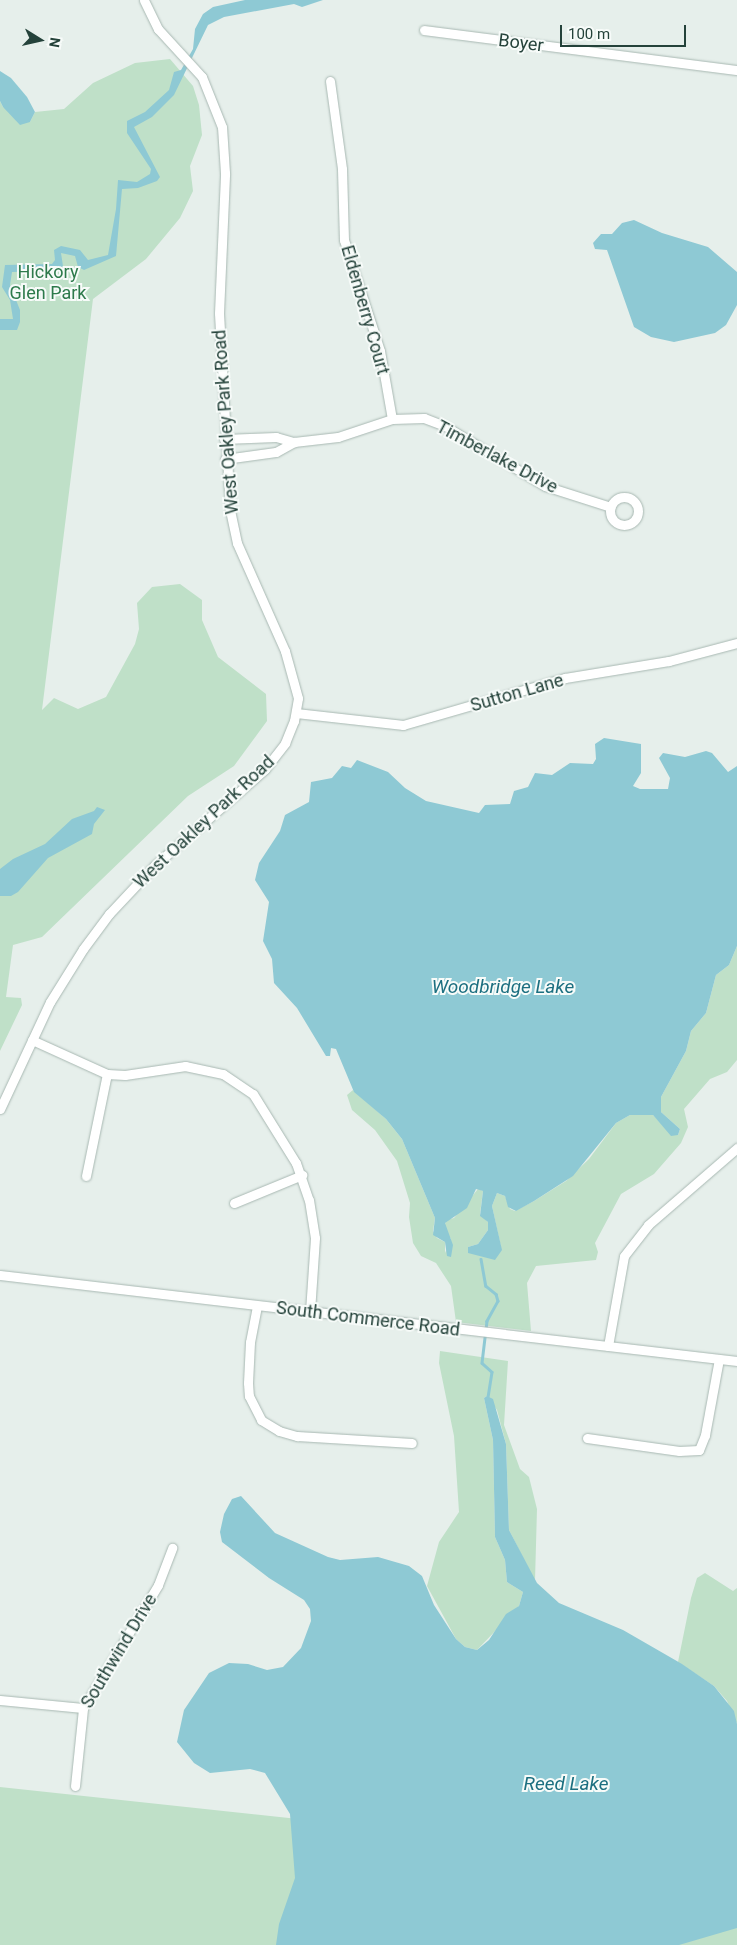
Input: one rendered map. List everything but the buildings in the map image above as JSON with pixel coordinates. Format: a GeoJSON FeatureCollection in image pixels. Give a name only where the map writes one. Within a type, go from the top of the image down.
{"type":"FeatureCollection","features":[{"type":"Feature","properties":{"kind":"street","name":"West Oakley Park Road"},"geometry":{"type":"LineString","coordinates":[[0,1109],[32,1040],[83,949],[109,914],[155,865],[265,769],[285,743],[296,713],[298,698],[293,675],[236,543],[230,510],[225,459],[219,312],[225,173],[222,126],[202,77],[158,29],[144,0]]}},
{"type":"Feature","properties":{"kind":"street","name":"Boyer"},"geometry":{"type":"LineString","coordinates":[[424,30],[737,70]]}},
{"type":"Feature","properties":{"kind":"street","name":"Eldenberry Court"},"geometry":{"type":"LineString","coordinates":[[330,81],[342,169],[344,240],[380,352],[392,419]]}},
{"type":"Feature","properties":{"kind":"street","name":"Timberlake Drive"},"geometry":{"type":"LineString","coordinates":[[224,439],[276,438],[294,442],[338,437],[392,419],[424,418],[445,426],[545,486],[611,507]]}},
{"type":"Feature","properties":{"kind":"street","name":"Timberlake Drive"},"geometry":{"type":"LineString","coordinates":[[225,459],[276,452],[294,442]]}},
{"type":"Feature","properties":{"kind":"street","name":"Sutton Lane"},"geometry":{"type":"LineString","coordinates":[[296,713],[403,725],[565,678],[669,662],[737,643]]}},
{"type":"Feature","properties":{"kind":"street"},"geometry":{"type":"LineString","coordinates":[[32,1040],[107,1074],[125,1075],[185,1066],[234,1079],[261,1104],[302,1176],[315,1238],[310,1312]]}},
{"type":"Feature","properties":{"kind":"street"},"geometry":{"type":"LineString","coordinates":[[86,1176],[107,1074]]}},
{"type":"Feature","properties":{"kind":"street"},"geometry":{"type":"LineString","coordinates":[[608,1346],[624,1256],[648,1225],[737,1148]]}},
{"type":"Feature","properties":{"kind":"street"},"geometry":{"type":"LineString","coordinates":[[234,1203],[302,1176]]}},
{"type":"Feature","properties":{"kind":"street","name":"South Commerce Road"},"geometry":{"type":"LineString","coordinates":[[0,1275],[480,1333],[737,1361]]}},
{"type":"Feature","properties":{"kind":"street"},"geometry":{"type":"LineString","coordinates":[[257,1306],[250,1342],[248,1383],[253,1408],[262,1420],[279,1431],[297,1436],[412,1443]]}},
{"type":"Feature","properties":{"kind":"street"},"geometry":{"type":"LineString","coordinates":[[587,1438],[679,1451],[699,1450],[706,1428],[718,1359]]}},
{"type":"Feature","properties":{"kind":"street","name":"Southwind Drive"},"geometry":{"type":"LineString","coordinates":[[75,1786],[83,1708],[158,1585],[172,1548]]}},
{"type":"Feature","properties":{"kind":"street"},"geometry":{"type":"LineString","coordinates":[[0,1700],[83,1708]]}},
{"type":"Feature","properties":{"kind":"green space","name":"Hickory Glen Park"},"geometry":{"type":"Polygon","coordinates":[[[170,59],[193,86],[199,105],[202,135],[190,166],[193,191],[180,218],[146,259],[93,299],[42,710],[54,698],[78,709],[106,697],[135,644],[139,629],[137,603],[152,587],[180,584],[202,600],[202,620],[218,657],[266,694],[267,721],[234,766],[188,796],[42,937],[13,945],[6,997],[21,998],[22,1005],[0,1051],[0,101],[3,107],[30,122],[35,112],[64,109],[93,83],[135,63],[170,59]]]}},
{"type":"Feature","properties":{"kind":"green space"},"geometry":{"type":"Polygon","coordinates":[[[737,946],[737,1060],[727,1072],[710,1079],[684,1109],[688,1127],[681,1143],[654,1174],[621,1194],[595,1243],[598,1252],[596,1260],[536,1266],[527,1283],[531,1331],[456,1322],[451,1286],[436,1263],[421,1256],[413,1243],[409,1217],[410,1203],[397,1161],[375,1130],[352,1110],[347,1095],[353,1090],[386,1119],[402,1139],[435,1218],[433,1231],[437,1238],[445,1242],[445,1253],[451,1239],[444,1228],[446,1220],[454,1218],[478,1189],[483,1191],[480,1214],[488,1222],[488,1230],[478,1244],[468,1247],[501,1247],[492,1206],[497,1193],[505,1196],[510,1209],[515,1211],[534,1201],[566,1181],[589,1159],[616,1123],[630,1115],[653,1115],[668,1131],[678,1135],[680,1129],[661,1112],[661,1097],[686,1051],[691,1031],[706,1013],[716,975],[729,965],[737,946]]]}},
{"type":"Feature","properties":{"kind":"green space"},"geometry":{"type":"Polygon","coordinates":[[[440,1351],[508,1361],[504,1425],[520,1469],[529,1477],[537,1509],[535,1581],[509,1530],[506,1444],[497,1410],[487,1396],[484,1398],[493,1440],[495,1537],[505,1560],[507,1582],[523,1592],[519,1606],[477,1650],[465,1647],[456,1639],[427,1586],[439,1542],[459,1512],[454,1436],[439,1363],[440,1351]]]}},
{"type":"Feature","properties":{"kind":"green space"},"geometry":{"type":"Polygon","coordinates":[[[705,1573],[733,1591],[737,1588],[737,1724],[727,1701],[714,1686],[678,1662],[697,1578],[705,1573]]]}},
{"type":"Feature","properties":{"kind":"green space"},"geometry":{"type":"Polygon","coordinates":[[[0,1787],[737,1866],[737,1945],[0,1945],[0,1787]]]}},
{"type":"Feature","properties":{"kind":"water"},"geometry":{"type":"Polygon","coordinates":[[[245,0],[323,0],[302,7],[294,4],[224,17],[208,25],[174,95],[152,117],[134,127],[160,177],[157,181],[138,188],[122,189],[116,256],[84,270],[78,267],[75,256],[61,253],[63,266],[57,271],[12,272],[10,285],[20,310],[20,322],[17,330],[0,330],[0,319],[13,319],[10,300],[2,287],[5,265],[52,264],[55,260],[54,250],[61,246],[80,250],[88,260],[108,255],[116,209],[118,180],[137,182],[150,174],[151,169],[127,133],[127,121],[145,112],[169,90],[174,72],[181,70],[193,49],[195,29],[203,14],[213,7],[245,0]]]}},
{"type":"Feature","properties":{"kind":"water"},"geometry":{"type":"Polygon","coordinates":[[[0,71],[11,78],[27,97],[35,112],[30,122],[20,125],[3,107],[0,101],[0,71]]]}},
{"type":"Feature","properties":{"kind":"water"},"geometry":{"type":"Polygon","coordinates":[[[634,220],[662,233],[708,247],[737,272],[737,305],[726,325],[715,333],[674,342],[651,337],[634,327],[607,250],[595,249],[593,243],[601,234],[612,234],[622,223],[634,220]]]}},
{"type":"Feature","properties":{"kind":"water","name":"Woodbridge Lake"},"geometry":{"type":"Polygon","coordinates":[[[604,738],[641,744],[641,773],[633,786],[640,789],[668,789],[670,778],[659,758],[663,753],[685,757],[706,751],[712,753],[728,772],[737,766],[737,946],[729,965],[716,975],[706,1013],[691,1031],[686,1051],[661,1097],[661,1112],[680,1129],[678,1135],[671,1136],[653,1115],[630,1115],[616,1123],[573,1176],[534,1201],[516,1211],[508,1207],[505,1196],[497,1193],[492,1206],[502,1250],[495,1260],[468,1253],[468,1247],[478,1244],[488,1230],[488,1222],[480,1216],[483,1191],[476,1189],[467,1208],[445,1223],[453,1245],[451,1257],[447,1256],[445,1242],[433,1235],[435,1218],[402,1139],[386,1119],[354,1092],[336,1049],[331,1048],[330,1056],[326,1056],[297,1008],[274,983],[272,959],[263,941],[269,902],[255,880],[259,863],[280,831],[285,815],[309,802],[311,782],[332,778],[342,766],[351,768],[357,760],[388,772],[405,788],[426,801],[479,813],[485,805],[510,804],[514,791],[528,787],[535,773],[552,775],[570,763],[593,764],[596,759],[595,744],[604,738]]]}},
{"type":"Feature","properties":{"kind":"water"},"geometry":{"type":"Polygon","coordinates":[[[97,807],[105,810],[94,824],[92,834],[48,858],[18,892],[11,896],[0,896],[0,869],[13,859],[45,844],[72,819],[94,811],[97,807]]]}},
{"type":"Feature","properties":{"kind":"water","name":"Reed Lake"},"geometry":{"type":"Polygon","coordinates":[[[487,1396],[493,1399],[506,1444],[509,1530],[537,1583],[559,1603],[623,1630],[682,1664],[714,1686],[734,1711],[737,1724],[737,1928],[679,1945],[276,1945],[279,1924],[295,1878],[290,1814],[265,1773],[250,1769],[210,1773],[194,1763],[177,1742],[184,1710],[209,1673],[229,1663],[248,1664],[267,1670],[283,1667],[301,1648],[311,1621],[310,1609],[304,1600],[269,1578],[222,1542],[220,1532],[224,1514],[232,1499],[241,1496],[275,1533],[328,1557],[340,1560],[378,1557],[409,1566],[422,1576],[434,1605],[456,1639],[465,1647],[477,1650],[489,1640],[506,1614],[519,1606],[523,1592],[507,1582],[505,1560],[495,1537],[493,1440],[484,1398],[487,1396]]]}},
{"type":"Feature","properties":{"kind":"waterway"},"geometry":{"type":"LineString","coordinates":[[481,1259],[486,1286],[496,1294],[498,1301],[487,1321],[482,1363],[492,1372],[488,1396]]}}]}
